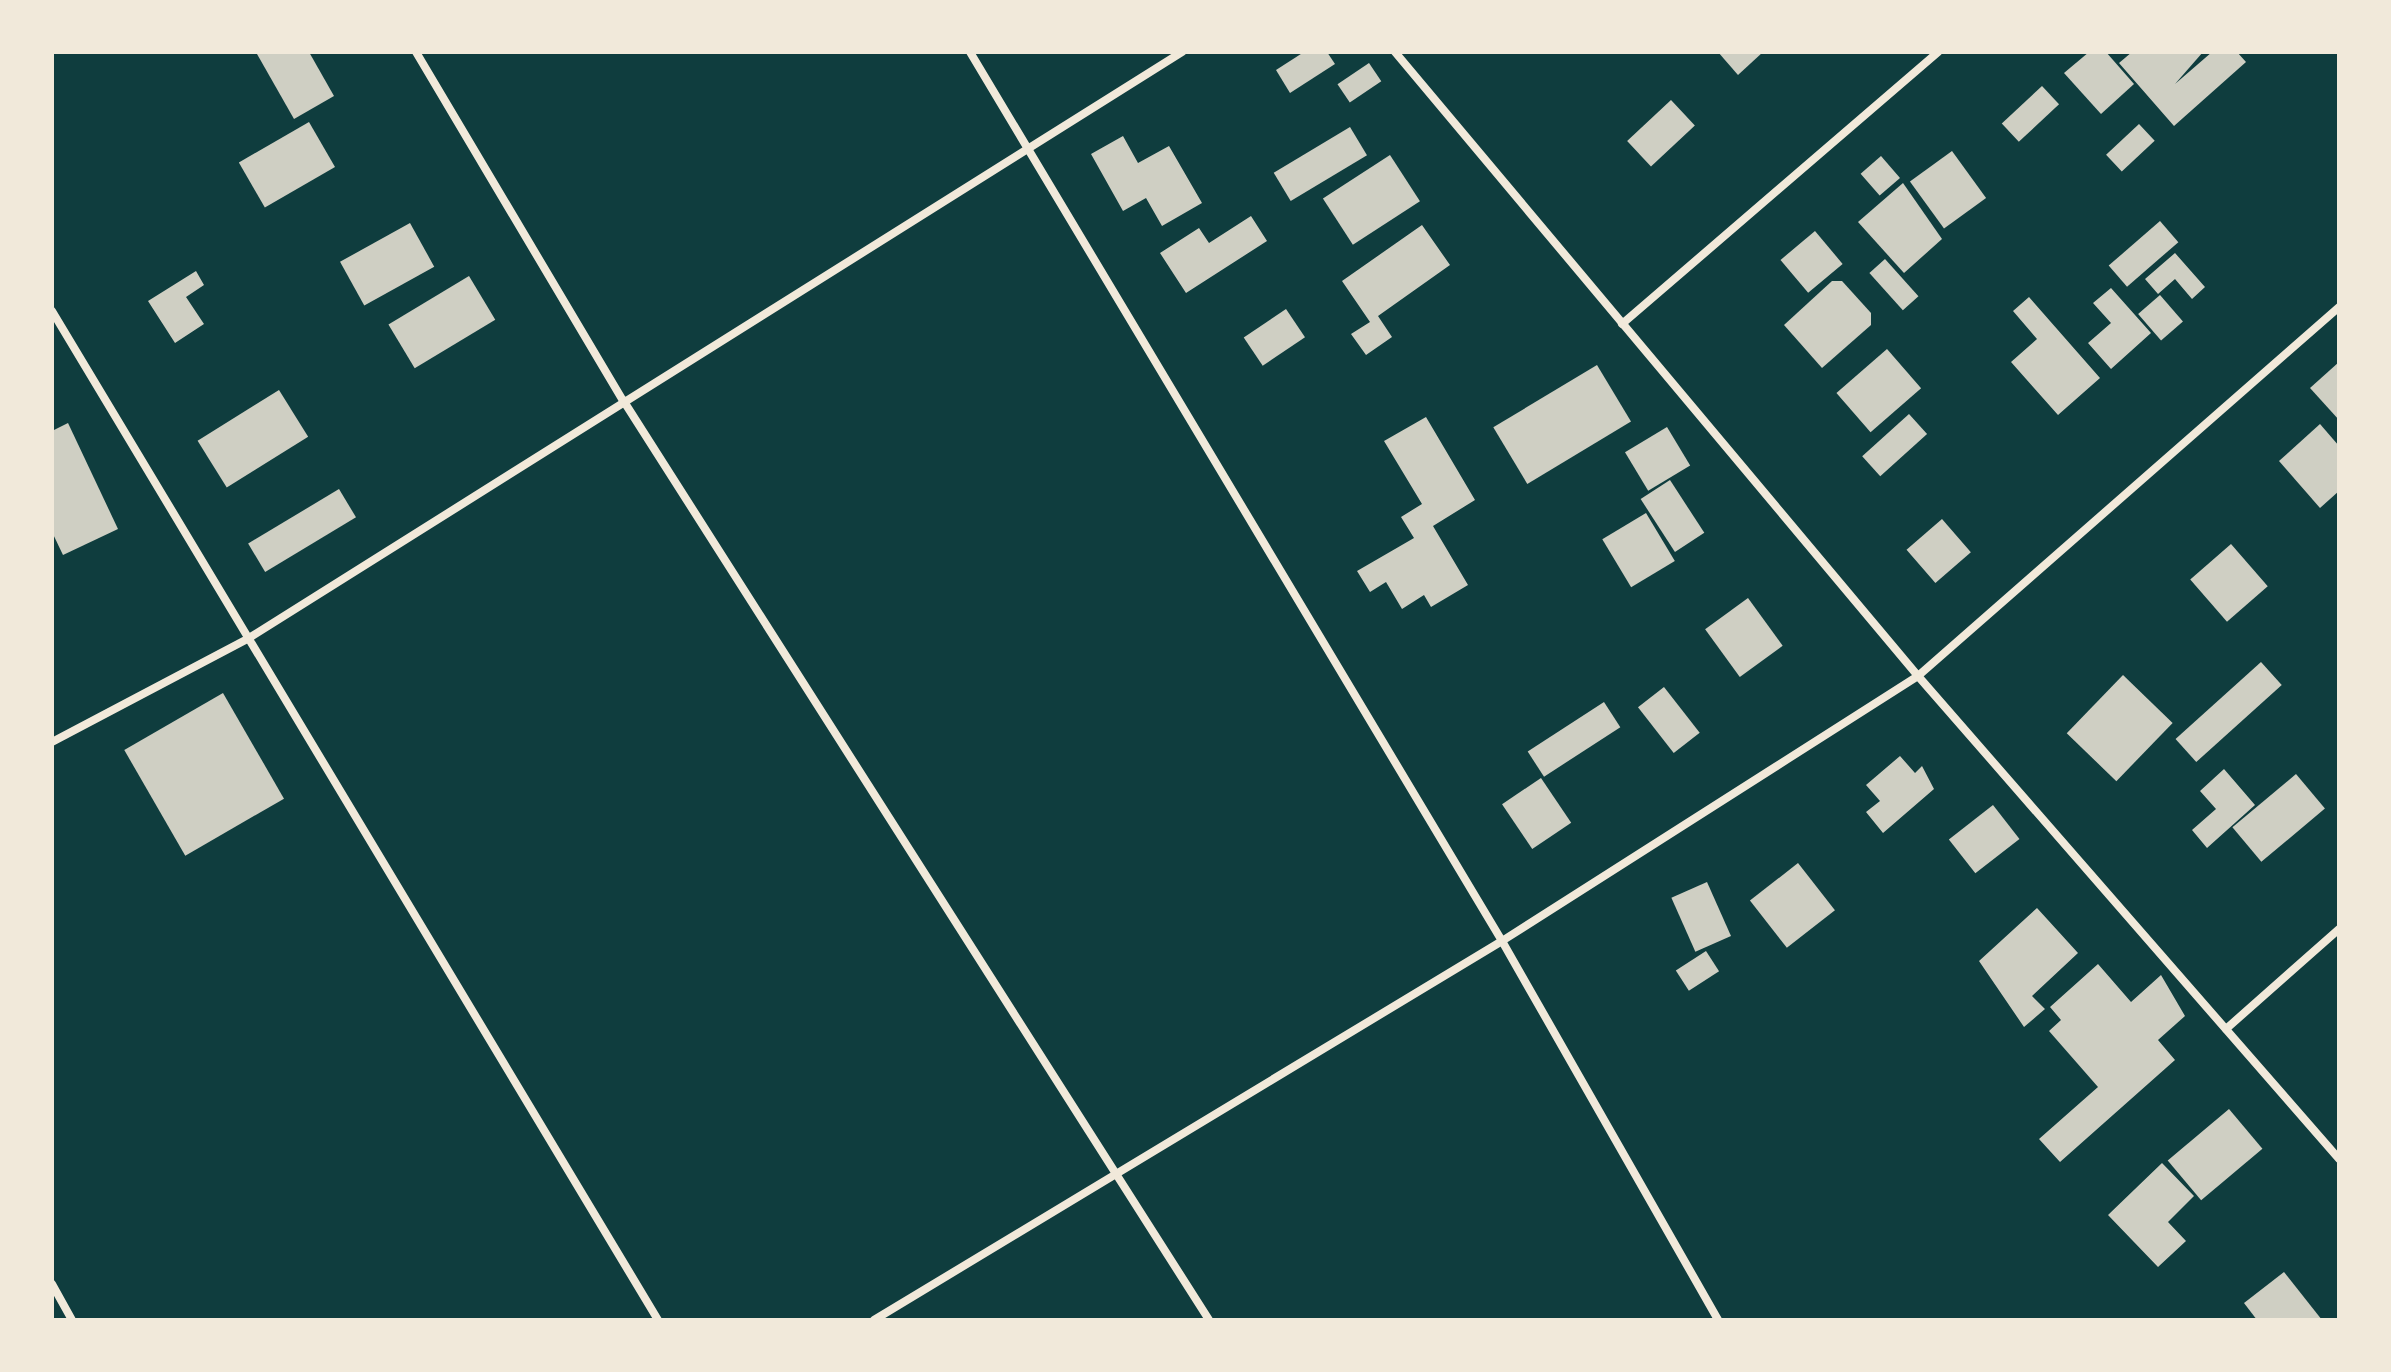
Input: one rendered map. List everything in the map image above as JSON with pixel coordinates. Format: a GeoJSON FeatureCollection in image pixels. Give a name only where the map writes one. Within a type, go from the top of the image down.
{"type":"FeatureCollection","features":[{"type":"Feature","properties":{"kind":"street"},"geometry":{"type":"LineString","coordinates":[[416,52],[623,400],[1119,1169],[1209,1320]]}},
{"type":"Feature","properties":{"kind":"street"},"geometry":{"type":"LineString","coordinates":[[970,52],[1502,941],[1718,1320]]}},
{"type":"Feature","properties":{"kind":"street"},"geometry":{"type":"LineString","coordinates":[[52,742],[249,638],[1026,143],[1182,52]]}},
{"type":"Feature","properties":{"kind":"street"},"geometry":{"type":"LineString","coordinates":[[1395,52],[1918,676],[2339,1159]]}},
{"type":"Feature","properties":{"kind":"street"},"geometry":{"type":"LineString","coordinates":[[1622,324],[1938,52]]}},
{"type":"Feature","properties":{"kind":"street"},"geometry":{"type":"LineString","coordinates":[[874,1320],[1119,1169],[1502,941],[1918,676],[2339,307]]}},
{"type":"Feature","properties":{"kind":"street"},"geometry":{"type":"LineString","coordinates":[[52,311],[658,1320]]}},
{"type":"Feature","properties":{"kind":"street"},"geometry":{"type":"LineString","coordinates":[[2226,1029],[2339,929]]}},
{"type":"Feature","properties":{"kind":"street"},"geometry":{"type":"LineString","coordinates":[[52,1284],[72,1320]]}},
{"type":"Feature","properties":{"kind":"building"},"geometry":{"type":"Polygon","coordinates":[[[309,52],[334,96],[294,119],[257,54],[309,52]]]}},
{"type":"Feature","properties":{"kind":"building"},"geometry":{"type":"Polygon","coordinates":[[[1304,52],[1327,52],[1335,64],[1290,93],[1276,70],[1304,52]]]}},
{"type":"Feature","properties":{"kind":"building"},"geometry":{"type":"Polygon","coordinates":[[[1718,52],[1763,52],[1738,75],[1718,52]]]}},
{"type":"Feature","properties":{"kind":"building"},"geometry":{"type":"Polygon","coordinates":[[[2089,52],[2106,52],[2134,84],[2101,114],[2064,73],[2089,52]]]}},
{"type":"Feature","properties":{"kind":"building"},"geometry":{"type":"Polygon","coordinates":[[[2132,52],[2203,52],[2175,84],[2212,52],[2237,52],[2246,62],[2174,126],[2119,63],[2132,52]]]}},
{"type":"Feature","properties":{"kind":"building"},"geometry":{"type":"Polygon","coordinates":[[[1369,63],[1381,81],[1350,102],[1337,84],[1369,63]]]}},
{"type":"Feature","properties":{"kind":"building"},"geometry":{"type":"Polygon","coordinates":[[[2042,86],[2059,104],[2019,142],[2002,124],[2042,86]]]}},
{"type":"Feature","properties":{"kind":"building"},"geometry":{"type":"Polygon","coordinates":[[[1671,100],[1695,126],[1651,167],[1627,141],[1671,100]]]}},
{"type":"Feature","properties":{"kind":"building"},"geometry":{"type":"Polygon","coordinates":[[[309,122],[335,167],[265,208],[239,163],[309,122]]]}},
{"type":"Feature","properties":{"kind":"building"},"geometry":{"type":"Polygon","coordinates":[[[2139,124],[2155,141],[2122,172],[2106,155],[2139,124]]]}},
{"type":"Feature","properties":{"kind":"building"},"geometry":{"type":"Polygon","coordinates":[[[1350,127],[1367,155],[1291,201],[1274,173],[1350,127]]]}},
{"type":"Feature","properties":{"kind":"building"},"geometry":{"type":"Polygon","coordinates":[[[1123,136],[1138,163],[1169,146],[1202,203],[1162,226],[1146,198],[1123,211],[1091,154],[1123,136]]]}},
{"type":"Feature","properties":{"kind":"building"},"geometry":{"type":"Polygon","coordinates":[[[1952,151],[1986,198],[1944,228],[1910,182],[1952,151]]]}},
{"type":"Feature","properties":{"kind":"building"},"geometry":{"type":"Polygon","coordinates":[[[1390,155],[1420,201],[1353,245],[1323,199],[1390,155]]]}},
{"type":"Feature","properties":{"kind":"building"},"geometry":{"type":"Polygon","coordinates":[[[1881,156],[1900,178],[1880,196],[1861,174],[1881,156]]]}},
{"type":"Feature","properties":{"kind":"building"},"geometry":{"type":"Polygon","coordinates":[[[1903,183],[1942,239],[1904,273],[1858,222],[1903,183]]]}},
{"type":"Feature","properties":{"kind":"building"},"geometry":{"type":"Polygon","coordinates":[[[1251,216],[1267,241],[1186,293],[1160,253],[1199,228],[1209,243],[1251,216]]]}},
{"type":"Feature","properties":{"kind":"building"},"geometry":{"type":"Polygon","coordinates":[[[2160,221],[2178,242],[2127,287],[2109,266],[2160,221]]]}},
{"type":"Feature","properties":{"kind":"building"},"geometry":{"type":"Polygon","coordinates":[[[410,223],[434,267],[364,306],[340,262],[410,223]]]}},
{"type":"Feature","properties":{"kind":"building"},"geometry":{"type":"Polygon","coordinates":[[[1422,225],[1450,265],[1378,316],[1392,337],[1366,355],[1351,334],[1370,322],[1342,281],[1422,225]]]}},
{"type":"Feature","properties":{"kind":"building"},"geometry":{"type":"Polygon","coordinates":[[[1815,231],[1843,264],[1808,293],[1781,260],[1815,231]]]}},
{"type":"Feature","properties":{"kind":"building"},"geometry":{"type":"Polygon","coordinates":[[[2175,253],[2205,287],[2192,299],[2175,279],[2158,294],[2145,279],[2175,253]]]}},
{"type":"Feature","properties":{"kind":"building"},"geometry":{"type":"Polygon","coordinates":[[[1885,259],[1918,296],[1903,310],[1869,273],[1885,259]]]}},
{"type":"Feature","properties":{"kind":"building"},"geometry":{"type":"Polygon","coordinates":[[[196,271],[204,285],[186,297],[204,324],[175,343],[148,301],[196,271]]]}},
{"type":"Feature","properties":{"kind":"building"},"geometry":{"type":"Polygon","coordinates":[[[469,276],[495,320],[415,368],[388,324],[469,276]]]}},
{"type":"Feature","properties":{"kind":"building"},"geometry":{"type":"Polygon","coordinates":[[[1832,281],[1842,281],[1871,313],[1871,325],[1822,368],[1784,325],[1832,281]]]}},
{"type":"Feature","properties":{"kind":"building"},"geometry":{"type":"Polygon","coordinates":[[[2111,288],[2151,333],[2111,369],[2088,343],[2111,323],[2093,303],[2111,288]]]}},
{"type":"Feature","properties":{"kind":"building"},"geometry":{"type":"Polygon","coordinates":[[[2160,295],[2183,321],[2161,340],[2138,314],[2160,295]]]}},
{"type":"Feature","properties":{"kind":"building"},"geometry":{"type":"Polygon","coordinates":[[[2029,297],[2100,378],[2058,415],[2011,362],[2037,339],[2013,311],[2029,297]]]}},
{"type":"Feature","properties":{"kind":"building"},"geometry":{"type":"Polygon","coordinates":[[[1286,309],[1305,337],[1263,366],[1244,338],[1286,309]]]}},
{"type":"Feature","properties":{"kind":"building"},"geometry":{"type":"Polygon","coordinates":[[[1887,349],[1921,388],[1871,432],[1836,393],[1887,349]]]}},
{"type":"Feature","properties":{"kind":"building"},"geometry":{"type":"Polygon","coordinates":[[[2339,362],[2339,420],[2310,388],[2339,362]]]}},
{"type":"Feature","properties":{"kind":"building"},"geometry":{"type":"Polygon","coordinates":[[[1597,365],[1631,422],[1527,484],[1493,427],[1597,365]]]}},
{"type":"Feature","properties":{"kind":"building"},"geometry":{"type":"Polygon","coordinates":[[[279,390],[308,437],[227,488],[198,441],[279,390]]]}},
{"type":"Feature","properties":{"kind":"building"},"geometry":{"type":"Polygon","coordinates":[[[1909,414],[1927,434],[1880,476],[1862,456],[1909,414]]]}},
{"type":"Feature","properties":{"kind":"building"},"geometry":{"type":"Polygon","coordinates":[[[1426,417],[1475,500],[1433,526],[1468,585],[1431,607],[1424,595],[1402,609],[1386,582],[1370,592],[1357,571],[1414,538],[1401,517],[1422,504],[1384,441],[1426,417]]]}},
{"type":"Feature","properties":{"kind":"building"},"geometry":{"type":"Polygon","coordinates":[[[68,423],[118,529],[63,555],[52,532],[52,431],[68,423]]]}},
{"type":"Feature","properties":{"kind":"building"},"geometry":{"type":"Polygon","coordinates":[[[2320,424],[2339,446],[2339,491],[2320,508],[2279,461],[2320,424]]]}},
{"type":"Feature","properties":{"kind":"building"},"geometry":{"type":"Polygon","coordinates":[[[1667,427],[1690,466],[1648,491],[1625,452],[1667,427]]]}},
{"type":"Feature","properties":{"kind":"building"},"geometry":{"type":"Polygon","coordinates":[[[1670,480],[1704,533],[1675,552],[1641,499],[1670,480]]]}},
{"type":"Feature","properties":{"kind":"building"},"geometry":{"type":"Polygon","coordinates":[[[339,489],[356,517],[265,572],[248,544],[339,489]]]}},
{"type":"Feature","properties":{"kind":"building"},"geometry":{"type":"Polygon","coordinates":[[[1646,513],[1675,561],[1631,587],[1602,539],[1646,513]]]}},
{"type":"Feature","properties":{"kind":"building"},"geometry":{"type":"Polygon","coordinates":[[[1942,519],[1971,552],[1935,583],[1907,550],[1942,519]]]}},
{"type":"Feature","properties":{"kind":"building"},"geometry":{"type":"Polygon","coordinates":[[[2231,544],[2268,586],[2227,622],[2190,579],[2231,544]]]}},
{"type":"Feature","properties":{"kind":"building"},"geometry":{"type":"Polygon","coordinates":[[[1748,598],[1783,646],[1740,677],[1705,629],[1748,598]]]}},
{"type":"Feature","properties":{"kind":"building"},"geometry":{"type":"Polygon","coordinates":[[[2261,662],[2282,685],[2196,762],[2176,739],[2261,662]]]}},
{"type":"Feature","properties":{"kind":"building"},"geometry":{"type":"Polygon","coordinates":[[[2123,675],[2173,723],[2116,781],[2067,733],[2123,675]]]}},
{"type":"Feature","properties":{"kind":"building"},"geometry":{"type":"Polygon","coordinates":[[[1664,687],[1700,733],[1674,753],[1638,707],[1664,687]]]}},
{"type":"Feature","properties":{"kind":"building"},"geometry":{"type":"Polygon","coordinates":[[[223,693],[284,799],[185,856],[124,750],[223,693]]]}},
{"type":"Feature","properties":{"kind":"building"},"geometry":{"type":"Polygon","coordinates":[[[1604,702],[1620,727],[1544,777],[1528,752],[1604,702]]]}},
{"type":"Feature","properties":{"kind":"building"},"geometry":{"type":"Polygon","coordinates":[[[1900,756],[1915,773],[1922,766],[1934,789],[1883,833],[1866,812],[1880,801],[1866,785],[1900,756]]]}},
{"type":"Feature","properties":{"kind":"building"},"geometry":{"type":"Polygon","coordinates":[[[2224,769],[2255,805],[2207,848],[2192,830],[2216,809],[2200,791],[2224,769]]]}},
{"type":"Feature","properties":{"kind":"building"},"geometry":{"type":"Polygon","coordinates":[[[2296,774],[2325,808],[2261,862],[2232,827],[2296,774]]]}},
{"type":"Feature","properties":{"kind":"building"},"geometry":{"type":"Polygon","coordinates":[[[1541,778],[1571,823],[1532,849],[1502,804],[1541,778]]]}},
{"type":"Feature","properties":{"kind":"building"},"geometry":{"type":"Polygon","coordinates":[[[1993,805],[2019,839],[1975,873],[1949,839],[1993,805]]]}},
{"type":"Feature","properties":{"kind":"building"},"geometry":{"type":"Polygon","coordinates":[[[1798,863],[1835,910],[1787,948],[1750,901],[1798,863]]]}},
{"type":"Feature","properties":{"kind":"building"},"geometry":{"type":"Polygon","coordinates":[[[1707,882],[1731,936],[1695,952],[1671,898],[1707,882]]]}},
{"type":"Feature","properties":{"kind":"building"},"geometry":{"type":"Polygon","coordinates":[[[2037,908],[2078,953],[2032,996],[2045,1009],[2024,1027],[1979,961],[2037,908]]]}},
{"type":"Feature","properties":{"kind":"building"},"geometry":{"type":"Polygon","coordinates":[[[1706,951],[1719,971],[1689,991],[1676,971],[1706,951]]]}},
{"type":"Feature","properties":{"kind":"building"},"geometry":{"type":"Polygon","coordinates":[[[2098,964],[2131,1002],[2161,975],[2185,1016],[2158,1040],[2175,1060],[2060,1162],[2039,1139],[2098,1087],[2049,1031],[2061,1020],[2050,1007],[2098,964]]]}},
{"type":"Feature","properties":{"kind":"building"},"geometry":{"type":"Polygon","coordinates":[[[2229,1109],[2262,1149],[2201,1200],[2168,1160],[2229,1109]]]}},
{"type":"Feature","properties":{"kind":"building"},"geometry":{"type":"Polygon","coordinates":[[[2162,1163],[2194,1196],[2168,1222],[2186,1241],[2158,1267],[2108,1215],[2162,1163]]]}},
{"type":"Feature","properties":{"kind":"building"},"geometry":{"type":"Polygon","coordinates":[[[2284,1272],[2322,1320],[2257,1320],[2244,1303],[2284,1272]]]}}]}
